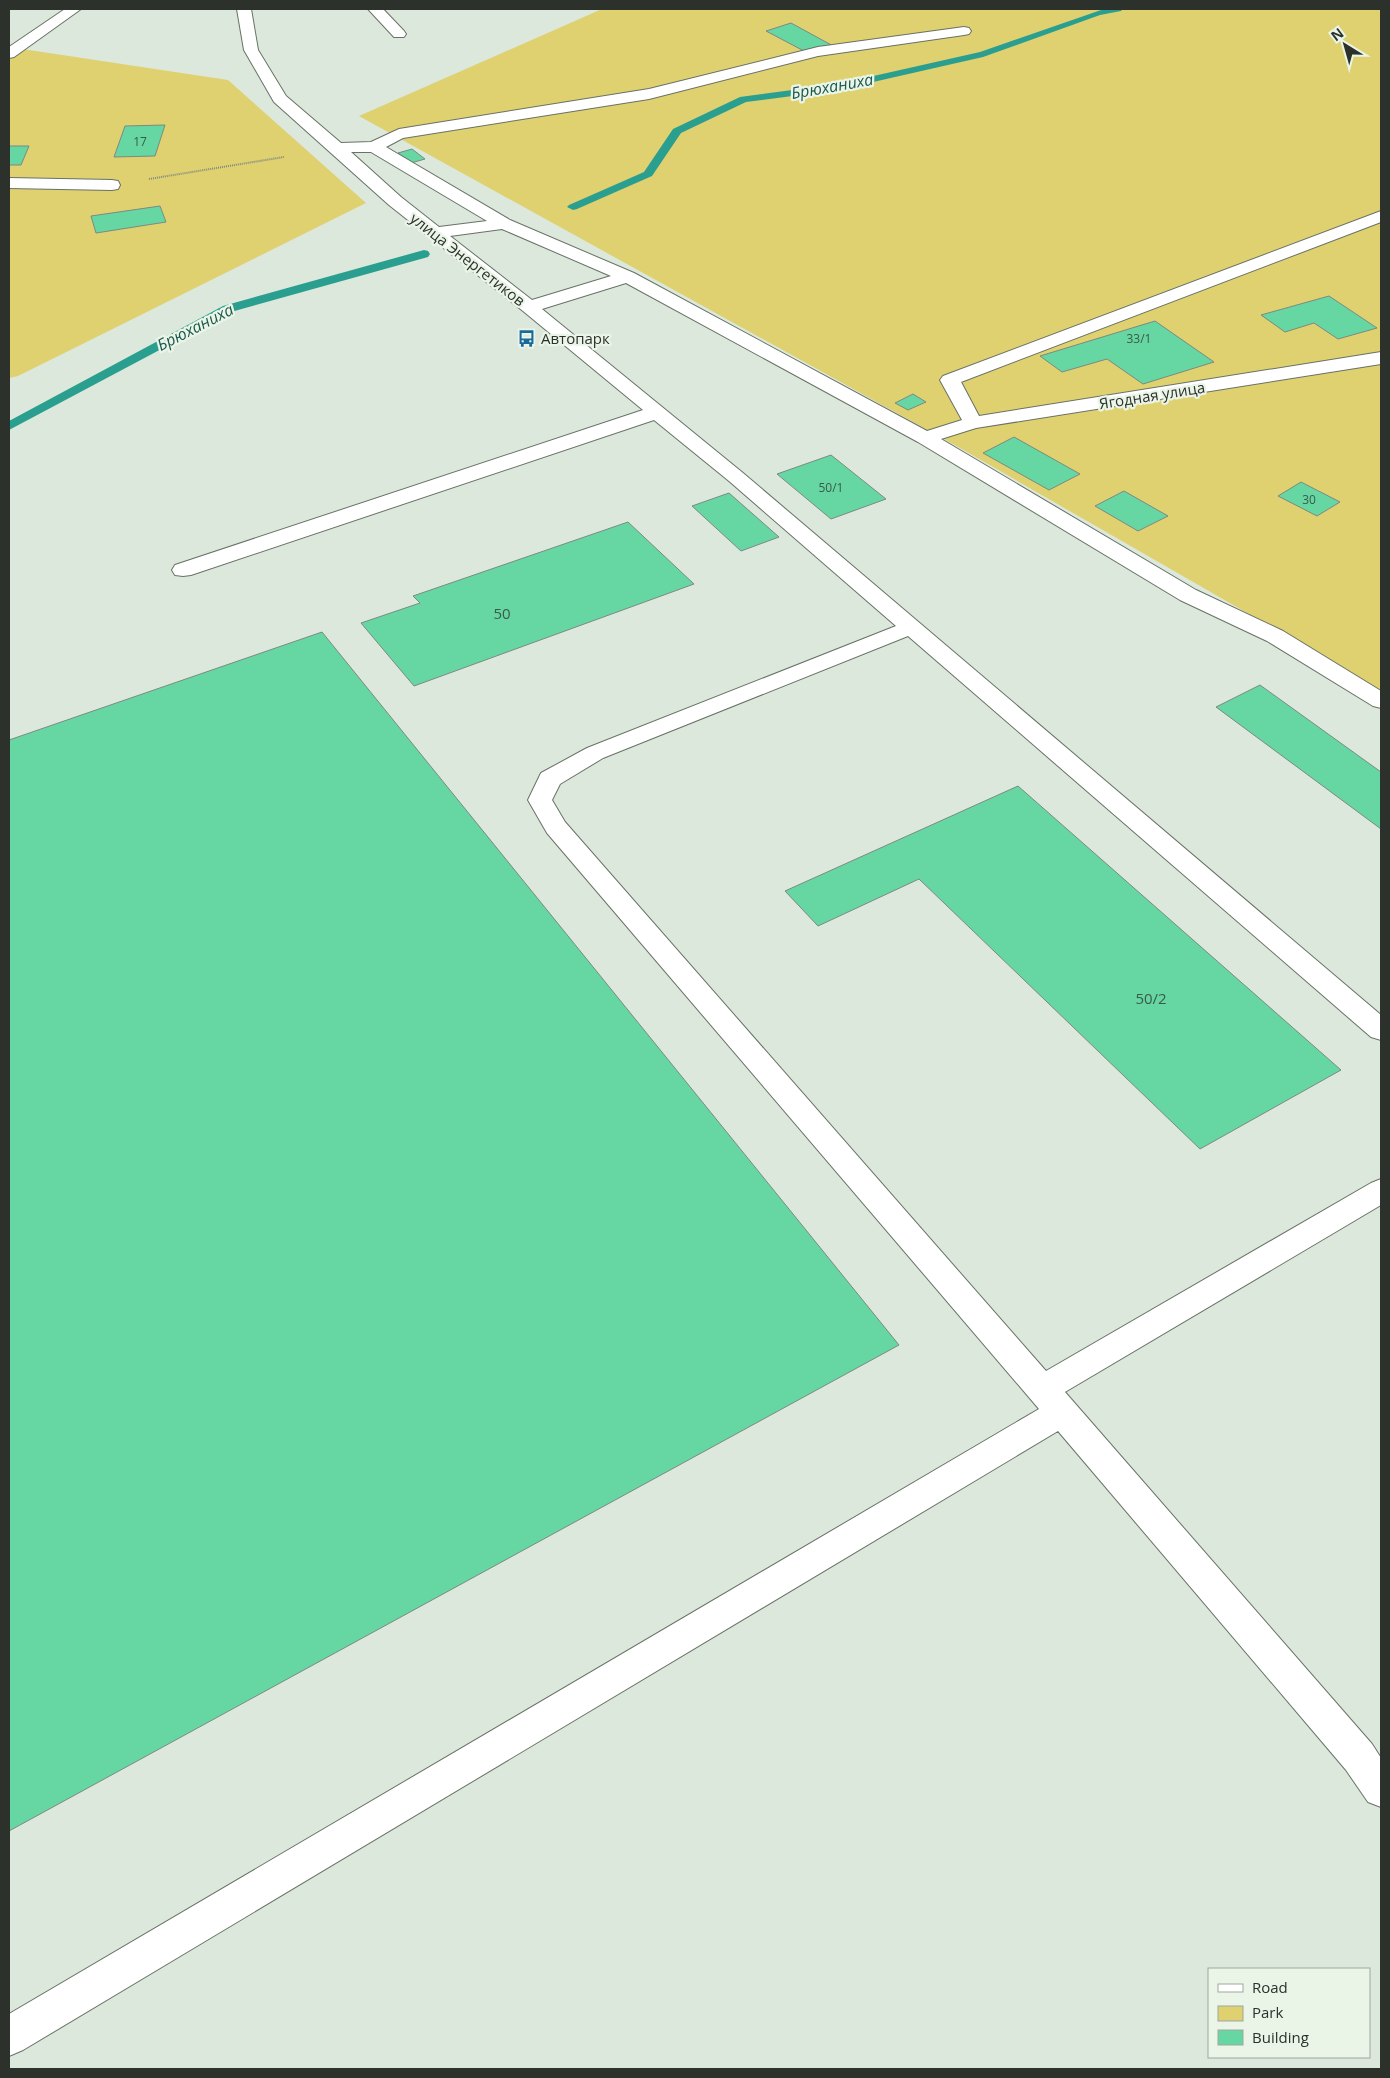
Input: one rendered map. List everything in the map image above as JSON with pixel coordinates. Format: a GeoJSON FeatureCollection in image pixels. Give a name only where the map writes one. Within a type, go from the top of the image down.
{"type":"FeatureCollection","features":[{"type":"Feature","properties":{"kind":"street"},"geometry":{"type":"LineString","coordinates":[[9,54],[74,9]]}},
{"type":"Feature","properties":{"kind":"street","name":"улица Энергетиков"},"geometry":{"type":"LineString","coordinates":[[244,9],[251,50],[280,99],[395,201],[529,306],[736,476],[1381,1030]]}},
{"type":"Feature","properties":{"kind":"street"},"geometry":{"type":"LineString","coordinates":[[375,9],[399,34]]}},
{"type":"Feature","properties":{"kind":"street"},"geometry":{"type":"LineString","coordinates":[[337,148],[374,147],[398,134],[649,94],[818,52],[964,31]]}},
{"type":"Feature","properties":{"kind":"street"},"geometry":{"type":"LineString","coordinates":[[374,147],[504,224],[628,277],[926,438],[1188,595],[1275,636],[1381,701]]}},
{"type":"Feature","properties":{"kind":"street"},"geometry":{"type":"LineString","coordinates":[[9,183],[112,185]]}},
{"type":"Feature","properties":{"kind":"street"},"geometry":{"type":"LineString","coordinates":[[973,423],[950,380],[1381,216]]}},
{"type":"Feature","properties":{"kind":"street"},"geometry":{"type":"LineString","coordinates":[[434,233],[504,224]]}},
{"type":"Feature","properties":{"kind":"street"},"geometry":{"type":"LineString","coordinates":[[529,306],[628,277]]}},
{"type":"Feature","properties":{"kind":"street","name":"Ягодная улица"},"geometry":{"type":"LineString","coordinates":[[926,438],[973,423],[1381,358]]}},
{"type":"Feature","properties":{"kind":"street"},"geometry":{"type":"LineString","coordinates":[[184,570],[658,412]]}},
{"type":"Feature","properties":{"kind":"street"},"geometry":{"type":"LineString","coordinates":[[912,627],[595,753],[550,779],[540,800],[562,834],[1359,1757],[1381,1789]]}},
{"type":"Feature","properties":{"kind":"street"},"geometry":{"type":"LineString","coordinates":[[9,2036],[1052,1401],[1381,1191]]}},
{"type":"Feature","properties":{"kind":"path"},"geometry":{"type":"LineString","coordinates":[[112,185],[337,148]]}},
{"type":"Feature","properties":{"kind":"green space"},"geometry":{"type":"Polygon","coordinates":[[[602,9],[1381,9],[1381,690],[960,448],[359,116],[602,9]]]}},
{"type":"Feature","properties":{"kind":"green space"},"geometry":{"type":"Polygon","coordinates":[[[9,47],[228,80],[366,203],[18,376],[9,378],[9,47]]]}},
{"type":"Feature","properties":{"kind":"building"},"geometry":{"type":"Polygon","coordinates":[[[791,23],[835,47],[804,51],[766,31],[791,23]]]}},
{"type":"Feature","properties":{"kind":"building"},"geometry":{"type":"Polygon","coordinates":[[[165,125],[155,156],[114,157],[125,126],[165,125]]]}},
{"type":"Feature","properties":{"kind":"building"},"geometry":{"type":"Polygon","coordinates":[[[9,146],[29,146],[21,165],[9,165],[9,146]]]}},
{"type":"Feature","properties":{"kind":"building"},"geometry":{"type":"Polygon","coordinates":[[[412,149],[425,159],[411,163],[398,153],[412,149]]]}},
{"type":"Feature","properties":{"kind":"building"},"geometry":{"type":"Polygon","coordinates":[[[160,206],[166,222],[96,233],[91,216],[160,206]]]}},
{"type":"Feature","properties":{"kind":"building"},"geometry":{"type":"Polygon","coordinates":[[[1329,296],[1377,328],[1338,339],[1314,323],[1285,332],[1261,315],[1329,296]]]}},
{"type":"Feature","properties":{"kind":"building"},"geometry":{"type":"Polygon","coordinates":[[[1155,321],[1214,362],[1143,384],[1107,359],[1062,372],[1040,356],[1155,321]]]}},
{"type":"Feature","properties":{"kind":"building"},"geometry":{"type":"Polygon","coordinates":[[[913,394],[926,402],[908,410],[895,403],[913,394]]]}},
{"type":"Feature","properties":{"kind":"building"},"geometry":{"type":"Polygon","coordinates":[[[1014,437],[1080,474],[1049,490],[983,453],[1014,437]]]}},
{"type":"Feature","properties":{"kind":"building"},"geometry":{"type":"Polygon","coordinates":[[[831,455],[886,499],[831,519],[777,474],[831,455]]]}},
{"type":"Feature","properties":{"kind":"building"},"geometry":{"type":"Polygon","coordinates":[[[1301,482],[1340,502],[1317,516],[1278,496],[1301,482]]]}},
{"type":"Feature","properties":{"kind":"building"},"geometry":{"type":"Polygon","coordinates":[[[1124,491],[1168,516],[1138,531],[1095,506],[1124,491]]]}},
{"type":"Feature","properties":{"kind":"building"},"geometry":{"type":"Polygon","coordinates":[[[729,493],[779,537],[741,551],[692,506],[729,493]]]}},
{"type":"Feature","properties":{"kind":"building"},"geometry":{"type":"Polygon","coordinates":[[[628,522],[694,584],[414,686],[361,623],[420,603],[413,596],[628,522]]]}},
{"type":"Feature","properties":{"kind":"building"},"geometry":{"type":"Polygon","coordinates":[[[322,632],[899,1345],[9,1831],[9,740],[322,632]]]}},
{"type":"Feature","properties":{"kind":"building"},"geometry":{"type":"Polygon","coordinates":[[[1260,685],[1381,772],[1381,829],[1216,707],[1260,685]]]}},
{"type":"Feature","properties":{"kind":"building"},"geometry":{"type":"Polygon","coordinates":[[[1018,786],[1341,1070],[1200,1149],[919,879],[818,926],[785,891],[1018,786]]]}},
{"type":"Feature","properties":{"kind":"waterway","name":"Брюханиха"},"geometry":{"type":"LineString","coordinates":[[573,207],[648,174],[677,131],[744,99],[838,87],[983,54],[1098,13],[1118,9]]}},
{"type":"Feature","properties":{"kind":"waterway","name":"Брюханиха"},"geometry":{"type":"LineString","coordinates":[[9,426],[227,309],[424,254]]}},
{"type":"Feature","properties":{"kind":"place","name":"Автопарк"},"geometry":{"type":"Point","coordinates":[527,338]}}]}
